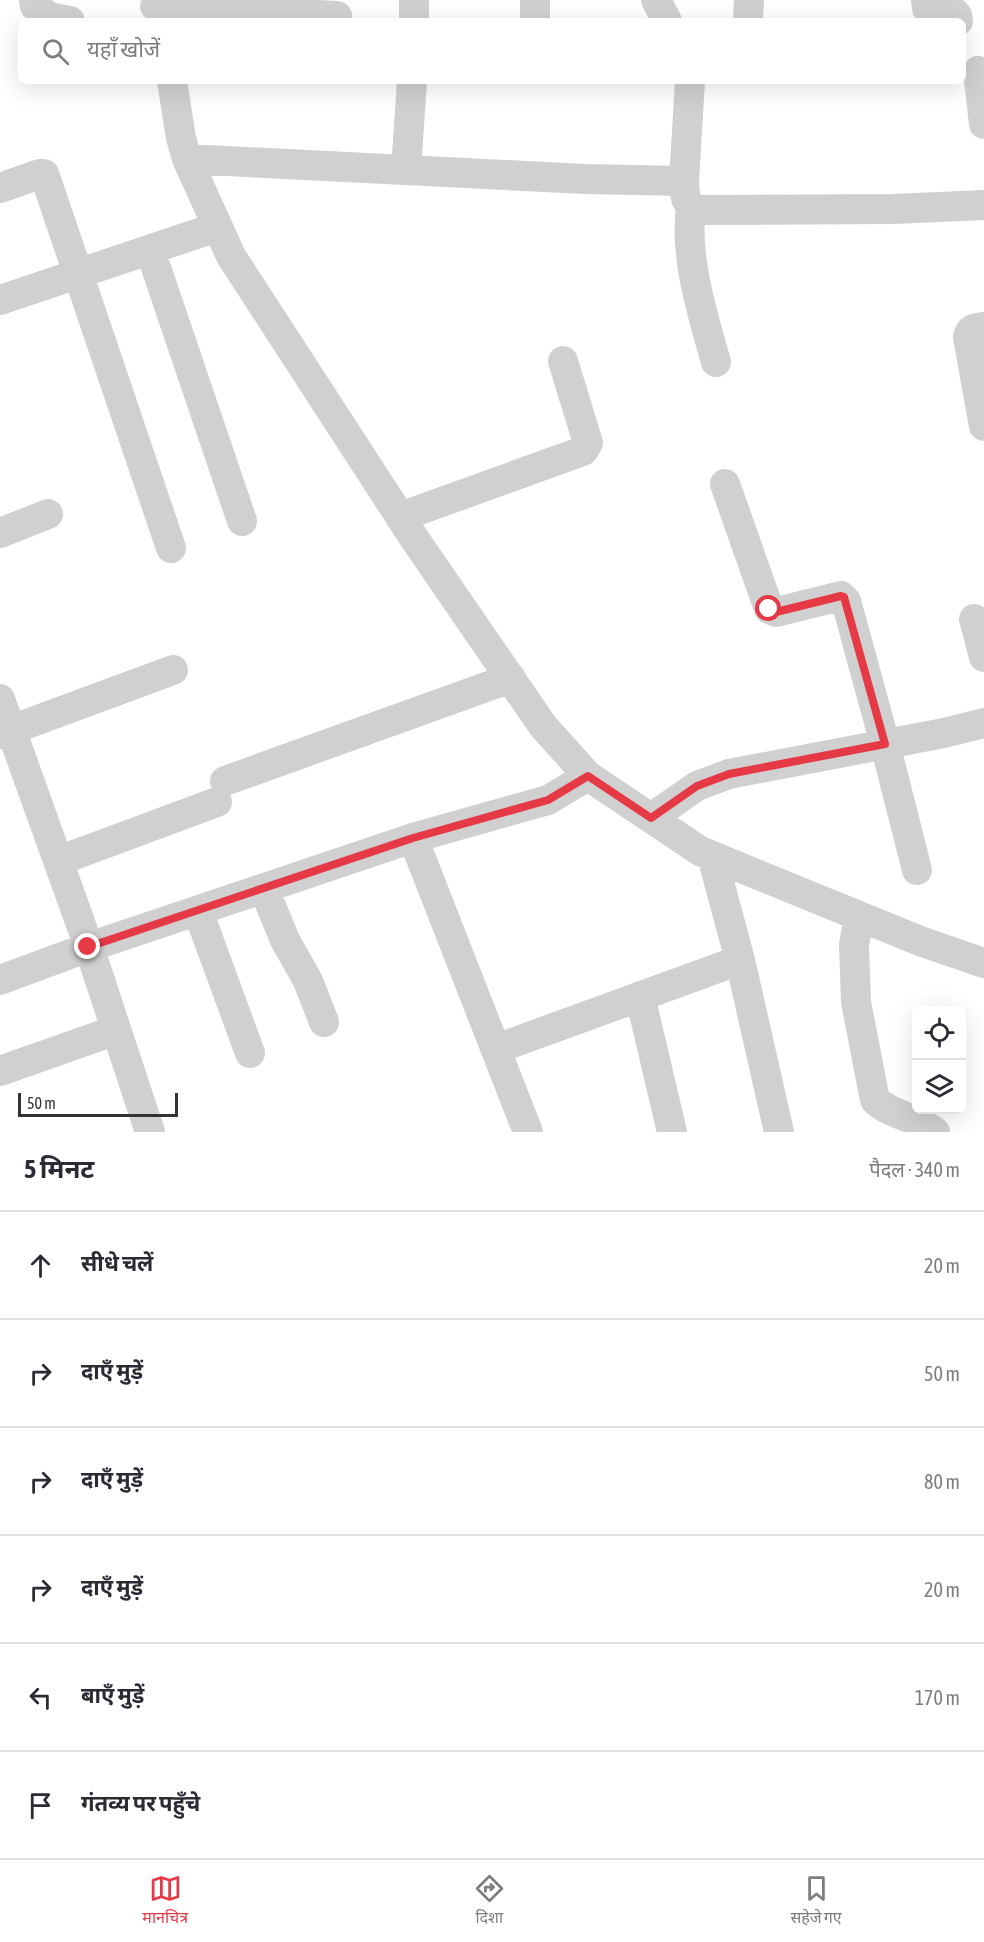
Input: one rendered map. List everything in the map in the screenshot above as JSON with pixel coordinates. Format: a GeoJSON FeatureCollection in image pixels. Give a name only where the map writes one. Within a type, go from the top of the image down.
{"type":"FeatureCollection","features":[{"type":"Feature","properties":{"kind":"street"},"geometry":{"type":"LineString","coordinates":[[34,0],[34,6],[49,16],[57,18]]}},
{"type":"Feature","properties":{"kind":"street"},"geometry":{"type":"LineString","coordinates":[[414,0],[414,18]]}},
{"type":"Feature","properties":{"kind":"street"},"geometry":{"type":"LineString","coordinates":[[535,18],[536,0]]}},
{"type":"Feature","properties":{"kind":"street"},"geometry":{"type":"LineString","coordinates":[[656,0],[665,18]]}},
{"type":"Feature","properties":{"kind":"street"},"geometry":{"type":"LineString","coordinates":[[748,18],[749,0]]}},
{"type":"Feature","properties":{"kind":"street"},"geometry":{"type":"LineString","coordinates":[[926,0],[929,11],[955,13],[957,18]]}},
{"type":"Feature","properties":{"kind":"street"},"geometry":{"type":"LineString","coordinates":[[156,9],[337,15]]}},
{"type":"Feature","properties":{"kind":"street"},"geometry":{"type":"LineString","coordinates":[[975,70],[984,124]]}},
{"type":"Feature","properties":{"kind":"street"},"geometry":{"type":"LineString","coordinates":[[172,84],[181,138],[187,159],[231,256],[400,517],[510,678],[543,726],[588,776],[700,851],[920,942],[984,963]]}},
{"type":"Feature","properties":{"kind":"street"},"geometry":{"type":"LineString","coordinates":[[406,170],[412,84]]}},
{"type":"Feature","properties":{"kind":"street"},"geometry":{"type":"LineString","coordinates":[[690,84],[687,194],[689,223],[701,309],[716,362]]}},
{"type":"Feature","properties":{"kind":"street"},"geometry":{"type":"LineString","coordinates":[[187,159],[585,179],[687,194],[697,210],[848,210],[984,205]]}},
{"type":"Feature","properties":{"kind":"street"},"geometry":{"type":"LineString","coordinates":[[0,188],[44,174],[171,548]]}},
{"type":"Feature","properties":{"kind":"street"},"geometry":{"type":"LineString","coordinates":[[0,300],[217,227]]}},
{"type":"Feature","properties":{"kind":"street"},"geometry":{"type":"LineString","coordinates":[[150,250],[242,521]]}},
{"type":"Feature","properties":{"kind":"street"},"geometry":{"type":"LineString","coordinates":[[984,327],[973,328],[968,338],[984,426]]}},
{"type":"Feature","properties":{"kind":"street"},"geometry":{"type":"LineString","coordinates":[[400,517],[583,451],[586,448],[587,438],[563,361]]}},
{"type":"Feature","properties":{"kind":"street"},"geometry":{"type":"LineString","coordinates":[[725,484],[769,609],[776,612],[841,596],[846,601],[917,870]]}},
{"type":"Feature","properties":{"kind":"street"},"geometry":{"type":"LineString","coordinates":[[0,532],[48,514]]}},
{"type":"Feature","properties":{"kind":"street"},"geometry":{"type":"LineString","coordinates":[[974,620],[984,657]]}},
{"type":"Feature","properties":{"kind":"street"},"geometry":{"type":"LineString","coordinates":[[5,732],[173,670]]}},
{"type":"Feature","properties":{"kind":"street"},"geometry":{"type":"LineString","coordinates":[[58,861],[221,792],[510,678]]}},
{"type":"Feature","properties":{"kind":"street"},"geometry":{"type":"LineString","coordinates":[[0,699],[5,732],[58,861],[150,1132]]}},
{"type":"Feature","properties":{"kind":"street"},"geometry":{"type":"LineString","coordinates":[[651,818],[697,786],[729,774],[944,733],[984,723]]}},
{"type":"Feature","properties":{"kind":"street"},"geometry":{"type":"LineString","coordinates":[[0,980],[88,947],[413,838],[548,800],[588,776]]}},
{"type":"Feature","properties":{"kind":"street"},"geometry":{"type":"LineString","coordinates":[[413,838],[528,1132]]}},
{"type":"Feature","properties":{"kind":"street"},"geometry":{"type":"LineString","coordinates":[[712,856],[740,960],[779,1132]]}},
{"type":"Feature","properties":{"kind":"street"},"geometry":{"type":"LineString","coordinates":[[264,889],[285,940],[308,981],[324,1022]]}},
{"type":"Feature","properties":{"kind":"street"},"geometry":{"type":"LineString","coordinates":[[198,911],[250,1053]]}},
{"type":"Feature","properties":{"kind":"street"},"geometry":{"type":"LineString","coordinates":[[859,916],[854,945],[856,1002],[875,1100],[885,1109],[934,1132]]}},
{"type":"Feature","properties":{"kind":"street"},"geometry":{"type":"LineString","coordinates":[[496,1049],[740,960]]}},
{"type":"Feature","properties":{"kind":"street"},"geometry":{"type":"LineString","coordinates":[[640,996],[672,1132]]}},
{"type":"Feature","properties":{"kind":"street"},"geometry":{"type":"LineString","coordinates":[[0,1071],[116,1030]]}},
{"type":"Feature","properties":{"kind":"route"},"geometry":{"type":"LineString","coordinates":[[88,947],[413,838],[548,800],[588,776],[651,818],[697,786],[729,774],[885,744],[844,597],[776,612],[769,609]]}}]}
